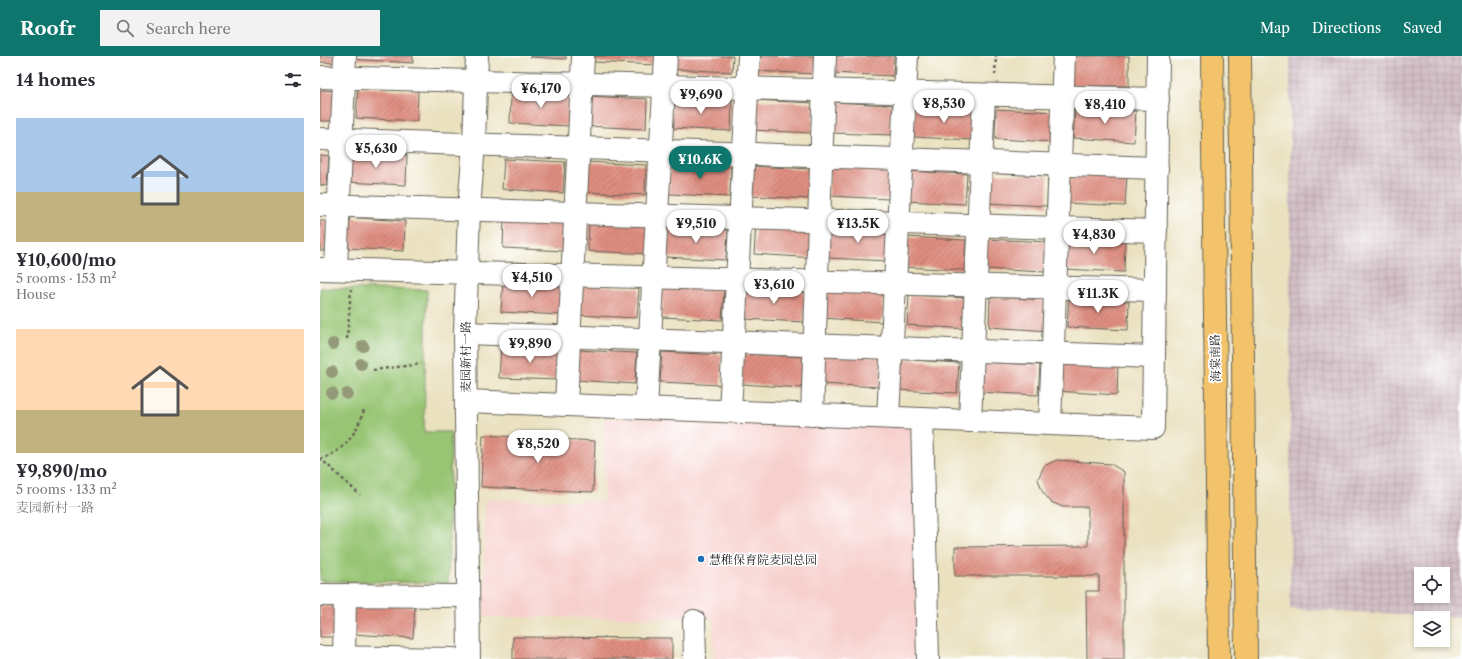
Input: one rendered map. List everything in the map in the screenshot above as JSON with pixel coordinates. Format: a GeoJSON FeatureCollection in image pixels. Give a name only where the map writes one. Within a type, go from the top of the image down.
{"type":"FeatureCollection","features":[{"type":"Feature","properties":{"kind":"main road","name":"海棠南路"},"geometry":{"type":"LineString","coordinates":[[1212,56],[1219,659]]}},
{"type":"Feature","properties":{"kind":"main road"},"geometry":{"type":"LineString","coordinates":[[1240,56],[1246,659]]}},
{"type":"Feature","properties":{"kind":"street"},"geometry":{"type":"LineString","coordinates":[[345,56],[342,140],[329,205],[336,269],[1155,290]]}},
{"type":"Feature","properties":{"kind":"street","name":"麦园新村一路"},"geometry":{"type":"LineString","coordinates":[[468,659],[465,333],[469,209],[474,144],[477,56]]}},
{"type":"Feature","properties":{"kind":"street"},"geometry":{"type":"LineString","coordinates":[[566,405],[583,56]]}},
{"type":"Feature","properties":{"kind":"street"},"geometry":{"type":"LineString","coordinates":[[646,408],[666,56]]}},
{"type":"Feature","properties":{"kind":"street"},"geometry":{"type":"LineString","coordinates":[[730,411],[749,56]]}},
{"type":"Feature","properties":{"kind":"street"},"geometry":{"type":"LineString","coordinates":[[812,415],[825,56]]}},
{"type":"Feature","properties":{"kind":"street"},"geometry":{"type":"LineString","coordinates":[[888,417],[907,56]]}},
{"type":"Feature","properties":{"kind":"street"},"geometry":{"type":"LineString","coordinates":[[1050,424],[1064,56]]}},
{"type":"Feature","properties":{"kind":"street"},"geometry":{"type":"LineString","coordinates":[[466,401],[1153,428],[1158,56]]}},
{"type":"Feature","properties":{"kind":"street"},"geometry":{"type":"LineString","coordinates":[[320,77],[1158,99]]}},
{"type":"Feature","properties":{"kind":"street"},"geometry":{"type":"LineString","coordinates":[[970,421],[984,95]]}},
{"type":"Feature","properties":{"kind":"street"},"geometry":{"type":"LineString","coordinates":[[320,139],[1157,168]]}},
{"type":"Feature","properties":{"kind":"street"},"geometry":{"type":"LineString","coordinates":[[329,205],[1156,231]]}},
{"type":"Feature","properties":{"kind":"street"},"geometry":{"type":"LineString","coordinates":[[465,333],[1154,357]]}},
{"type":"Feature","properties":{"kind":"street"},"geometry":{"type":"LineString","coordinates":[[922,419],[928,659]]}},
{"type":"Feature","properties":{"kind":"street"},"geometry":{"type":"LineString","coordinates":[[320,595],[468,596]]}},
{"type":"Feature","properties":{"kind":"street"},"geometry":{"type":"LineString","coordinates":[[344,658],[345,595]]}},
{"type":"Feature","properties":{"kind":"street"},"geometry":{"type":"LineString","coordinates":[[694,621],[695,659]]}},
{"type":"Feature","properties":{"kind":"street"},"geometry":{"type":"LineString","coordinates":[[320,657],[453,659]]}},
{"type":"Feature","properties":{"kind":"path"},"geometry":{"type":"LineString","coordinates":[[336,269],[347,339]]}},
{"type":"Feature","properties":{"kind":"path"},"geometry":{"type":"LineString","coordinates":[[373,370],[421,364]]}},
{"type":"Feature","properties":{"kind":"path"},"geometry":{"type":"LineString","coordinates":[[360,495],[321,459],[334,454],[351,439],[360,424],[364,410]]}},
{"type":"Feature","properties":{"kind":"shaded area"},"geometry":{"type":"Polygon","coordinates":[[[1290,56],[1462,56],[1462,617],[1450,616],[1450,611],[1414,611],[1414,615],[1290,609],[1290,56]]]}},
{"type":"Feature","properties":{"kind":"shaded area","name":"慧稚保育院麦园总园"},"geometry":{"type":"Polygon","coordinates":[[[604,418],[918,419],[916,659],[714,659],[714,618],[484,617],[485,500],[604,501],[604,418]]]}},
{"type":"Feature","properties":{"kind":"green space"},"geometry":{"type":"Polygon","coordinates":[[[320,288],[427,290],[424,432],[451,432],[448,583],[320,581],[320,288]]]}},
{"type":"Feature","properties":{"kind":"building"},"geometry":{"type":"Polygon","coordinates":[[[320,56],[335,56],[334,63],[320,62],[320,56]]]}},
{"type":"Feature","properties":{"kind":"building"},"geometry":{"type":"Polygon","coordinates":[[[352,56],[413,56],[413,63],[352,59],[352,56]]]}},
{"type":"Feature","properties":{"kind":"building"},"geometry":{"type":"Polygon","coordinates":[[[566,56],[566,59],[530,57],[566,56]]]}},
{"type":"Feature","properties":{"kind":"building"},"geometry":{"type":"Polygon","coordinates":[[[594,56],[655,56],[655,65],[594,62],[594,56]]]}},
{"type":"Feature","properties":{"kind":"building"},"geometry":{"type":"Polygon","coordinates":[[[672,56],[733,56],[732,72],[671,69],[672,56]]]}},
{"type":"Feature","properties":{"kind":"building"},"geometry":{"type":"Polygon","coordinates":[[[756,56],[817,56],[816,74],[755,71],[756,56]]]}},
{"type":"Feature","properties":{"kind":"building"},"geometry":{"type":"Polygon","coordinates":[[[833,56],[894,56],[893,76],[832,73],[833,56]]]}},
{"type":"Feature","properties":{"kind":"building"},"geometry":{"type":"Polygon","coordinates":[[[1070,56],[1129,56],[1129,86],[1070,86],[1070,56]]]}},
{"type":"Feature","properties":{"kind":"building"},"geometry":{"type":"Polygon","coordinates":[[[358,87],[418,91],[417,121],[356,118],[358,87]]]}},
{"type":"Feature","properties":{"kind":"building"},"geometry":{"type":"Polygon","coordinates":[[[320,90],[340,91],[338,121],[320,121],[320,90]]]}},
{"type":"Feature","properties":{"kind":"building"},"geometry":{"type":"Polygon","coordinates":[[[511,93],[572,96],[570,126],[510,123],[511,93]]]}},
{"type":"Feature","properties":{"kind":"building"},"geometry":{"type":"Polygon","coordinates":[[[587,96],[647,99],[646,129],[585,126],[587,96]]]}},
{"type":"Feature","properties":{"kind":"building"},"geometry":{"type":"Polygon","coordinates":[[[672,98],[732,101],[731,131],[670,128],[672,98]]]}},
{"type":"Feature","properties":{"kind":"building"},"geometry":{"type":"Polygon","coordinates":[[[753,100],[814,103],[812,133],[751,130],[753,100]]]}},
{"type":"Feature","properties":{"kind":"building"},"geometry":{"type":"Polygon","coordinates":[[[832,102],[893,105],[892,135],[831,133],[832,102]]]}},
{"type":"Feature","properties":{"kind":"building"},"geometry":{"type":"Polygon","coordinates":[[[915,107],[976,110],[974,140],[913,137],[915,107]]]}},
{"type":"Feature","properties":{"kind":"building"},"geometry":{"type":"Polygon","coordinates":[[[1075,108],[1136,111],[1134,142],[1073,138],[1075,108]]]}},
{"type":"Feature","properties":{"kind":"building"},"geometry":{"type":"Polygon","coordinates":[[[996,109],[1057,112],[1055,142],[995,139],[996,109]]]}},
{"type":"Feature","properties":{"kind":"building"},"geometry":{"type":"Polygon","coordinates":[[[347,152],[407,155],[406,185],[345,182],[347,152]]]}},
{"type":"Feature","properties":{"kind":"building"},"geometry":{"type":"Polygon","coordinates":[[[320,155],[329,156],[327,186],[320,185],[320,155]]]}},
{"type":"Feature","properties":{"kind":"building"},"geometry":{"type":"Polygon","coordinates":[[[504,159],[565,162],[563,193],[502,189],[504,159]]]}},
{"type":"Feature","properties":{"kind":"building"},"geometry":{"type":"Polygon","coordinates":[[[585,162],[646,165],[645,195],[584,192],[585,162]]]}},
{"type":"Feature","properties":{"kind":"building"},"geometry":{"type":"Polygon","coordinates":[[[670,164],[731,167],[730,197],[669,194],[670,164]]]}},
{"type":"Feature","properties":{"kind":"building"},"geometry":{"type":"Polygon","coordinates":[[[830,165],[891,169],[889,199],[829,196],[830,165]]]}},
{"type":"Feature","properties":{"kind":"building"},"geometry":{"type":"Polygon","coordinates":[[[752,166],[812,169],[811,199],[750,196],[752,166]]]}},
{"type":"Feature","properties":{"kind":"building"},"geometry":{"type":"Polygon","coordinates":[[[906,171],[967,174],[965,204],[905,201],[906,171]]]}},
{"type":"Feature","properties":{"kind":"building"},"geometry":{"type":"Polygon","coordinates":[[[1066,172],[1127,175],[1125,206],[1064,203],[1066,172]]]}},
{"type":"Feature","properties":{"kind":"building"},"geometry":{"type":"Polygon","coordinates":[[[987,173],[1048,176],[1047,206],[986,203],[987,173]]]}},
{"type":"Feature","properties":{"kind":"building"},"geometry":{"type":"Polygon","coordinates":[[[344,217],[405,221],[404,251],[343,248],[344,217]]]}},
{"type":"Feature","properties":{"kind":"building"},"geometry":{"type":"Polygon","coordinates":[[[504,218],[565,221],[564,251],[503,248],[504,218]]]}},
{"type":"Feature","properties":{"kind":"building"},"geometry":{"type":"Polygon","coordinates":[[[589,220],[650,223],[649,254],[588,251],[589,220]]]}},
{"type":"Feature","properties":{"kind":"building"},"geometry":{"type":"Polygon","coordinates":[[[320,221],[327,221],[325,251],[320,251],[320,221]]]}},
{"type":"Feature","properties":{"kind":"building"},"geometry":{"type":"Polygon","coordinates":[[[756,224],[817,227],[815,258],[754,254],[756,224]]]}},
{"type":"Feature","properties":{"kind":"building"},"geometry":{"type":"Polygon","coordinates":[[[667,227],[728,230],[726,260],[665,257],[667,227]]]}},
{"type":"Feature","properties":{"kind":"building"},"geometry":{"type":"Polygon","coordinates":[[[829,228],[890,231],[888,261],[827,258],[829,228]]]}},
{"type":"Feature","properties":{"kind":"building"},"geometry":{"type":"Polygon","coordinates":[[[905,237],[966,240],[964,270],[903,267],[905,237]]]}},
{"type":"Feature","properties":{"kind":"building"},"geometry":{"type":"Polygon","coordinates":[[[1064,238],[1125,242],[1124,272],[1063,269],[1064,238]]]}},
{"type":"Feature","properties":{"kind":"building"},"geometry":{"type":"Polygon","coordinates":[[[986,239],[1047,242],[1045,272],[985,269],[986,239]]]}},
{"type":"Feature","properties":{"kind":"building"},"geometry":{"type":"Polygon","coordinates":[[[503,282],[564,285],[562,315],[501,312],[503,282]]]}},
{"type":"Feature","properties":{"kind":"building"},"geometry":{"type":"Polygon","coordinates":[[[578,285],[639,288],[637,318],[577,315],[578,285]]]}},
{"type":"Feature","properties":{"kind":"building"},"geometry":{"type":"Polygon","coordinates":[[[663,286],[724,290],[722,320],[662,317],[663,286]]]}},
{"type":"Feature","properties":{"kind":"building"},"geometry":{"type":"Polygon","coordinates":[[[744,288],[805,292],[804,322],[743,319],[744,288]]]}},
{"type":"Feature","properties":{"kind":"building"},"geometry":{"type":"Polygon","coordinates":[[[823,288],[884,291],[882,322],[822,318],[823,288]]]}},
{"type":"Feature","properties":{"kind":"building"},"geometry":{"type":"Polygon","coordinates":[[[909,295],[970,298],[968,329],[907,325],[909,295]]]}},
{"type":"Feature","properties":{"kind":"building"},"geometry":{"type":"Polygon","coordinates":[[[990,297],[1051,300],[1049,331],[989,327],[990,297]]]}},
{"type":"Feature","properties":{"kind":"building"},"geometry":{"type":"Polygon","coordinates":[[[1069,297],[1129,300],[1128,330],[1067,327],[1069,297]]]}},
{"type":"Feature","properties":{"kind":"building"},"geometry":{"type":"Polygon","coordinates":[[[501,347],[562,350],[560,380],[499,378],[501,347]]]}},
{"type":"Feature","properties":{"kind":"building"},"geometry":{"type":"Polygon","coordinates":[[[576,350],[637,353],[635,384],[575,380],[576,350]]]}},
{"type":"Feature","properties":{"kind":"building"},"geometry":{"type":"Polygon","coordinates":[[[662,352],[722,355],[721,385],[660,382],[662,352]]]}},
{"type":"Feature","properties":{"kind":"building"},"geometry":{"type":"Polygon","coordinates":[[[743,354],[803,357],[802,388],[741,384],[743,354]]]}},
{"type":"Feature","properties":{"kind":"building"},"geometry":{"type":"Polygon","coordinates":[[[821,354],[882,357],[880,387],[819,384],[821,354]]]}},
{"type":"Feature","properties":{"kind":"building"},"geometry":{"type":"Polygon","coordinates":[[[898,359],[959,363],[957,393],[896,390],[898,359]]]}},
{"type":"Feature","properties":{"kind":"building"},"geometry":{"type":"Polygon","coordinates":[[[1057,361],[1118,364],[1117,395],[1056,391],[1057,361]]]}},
{"type":"Feature","properties":{"kind":"building"},"geometry":{"type":"Polygon","coordinates":[[[979,362],[1040,365],[1038,395],[977,392],[979,362]]]}},
{"type":"Feature","properties":{"kind":"building"},"geometry":{"type":"Polygon","coordinates":[[[483,435],[595,441],[593,492],[481,487],[483,435]]]}},
{"type":"Feature","properties":{"kind":"building"},"geometry":{"type":"Polygon","coordinates":[[[1057,460],[1111,464],[1124,472],[1124,659],[1087,659],[1086,591],[1099,591],[1099,576],[955,576],[955,547],[1088,546],[1088,507],[1063,507],[1051,502],[1042,491],[1038,479],[1044,466],[1057,460]]]}},
{"type":"Feature","properties":{"kind":"building"},"geometry":{"type":"Polygon","coordinates":[[[354,604],[415,607],[413,638],[352,634],[354,604]]]}},
{"type":"Feature","properties":{"kind":"building"},"geometry":{"type":"Polygon","coordinates":[[[320,606],[335,607],[333,637],[320,637],[320,606]]]}},
{"type":"Feature","properties":{"kind":"building"},"geometry":{"type":"Polygon","coordinates":[[[513,637],[672,638],[672,659],[513,659],[513,637]]]}},
{"type":"Feature","properties":{"kind":"place","name":"慧稚保育院麦园总园"},"geometry":{"type":"Point","coordinates":[701,559]}}]}
